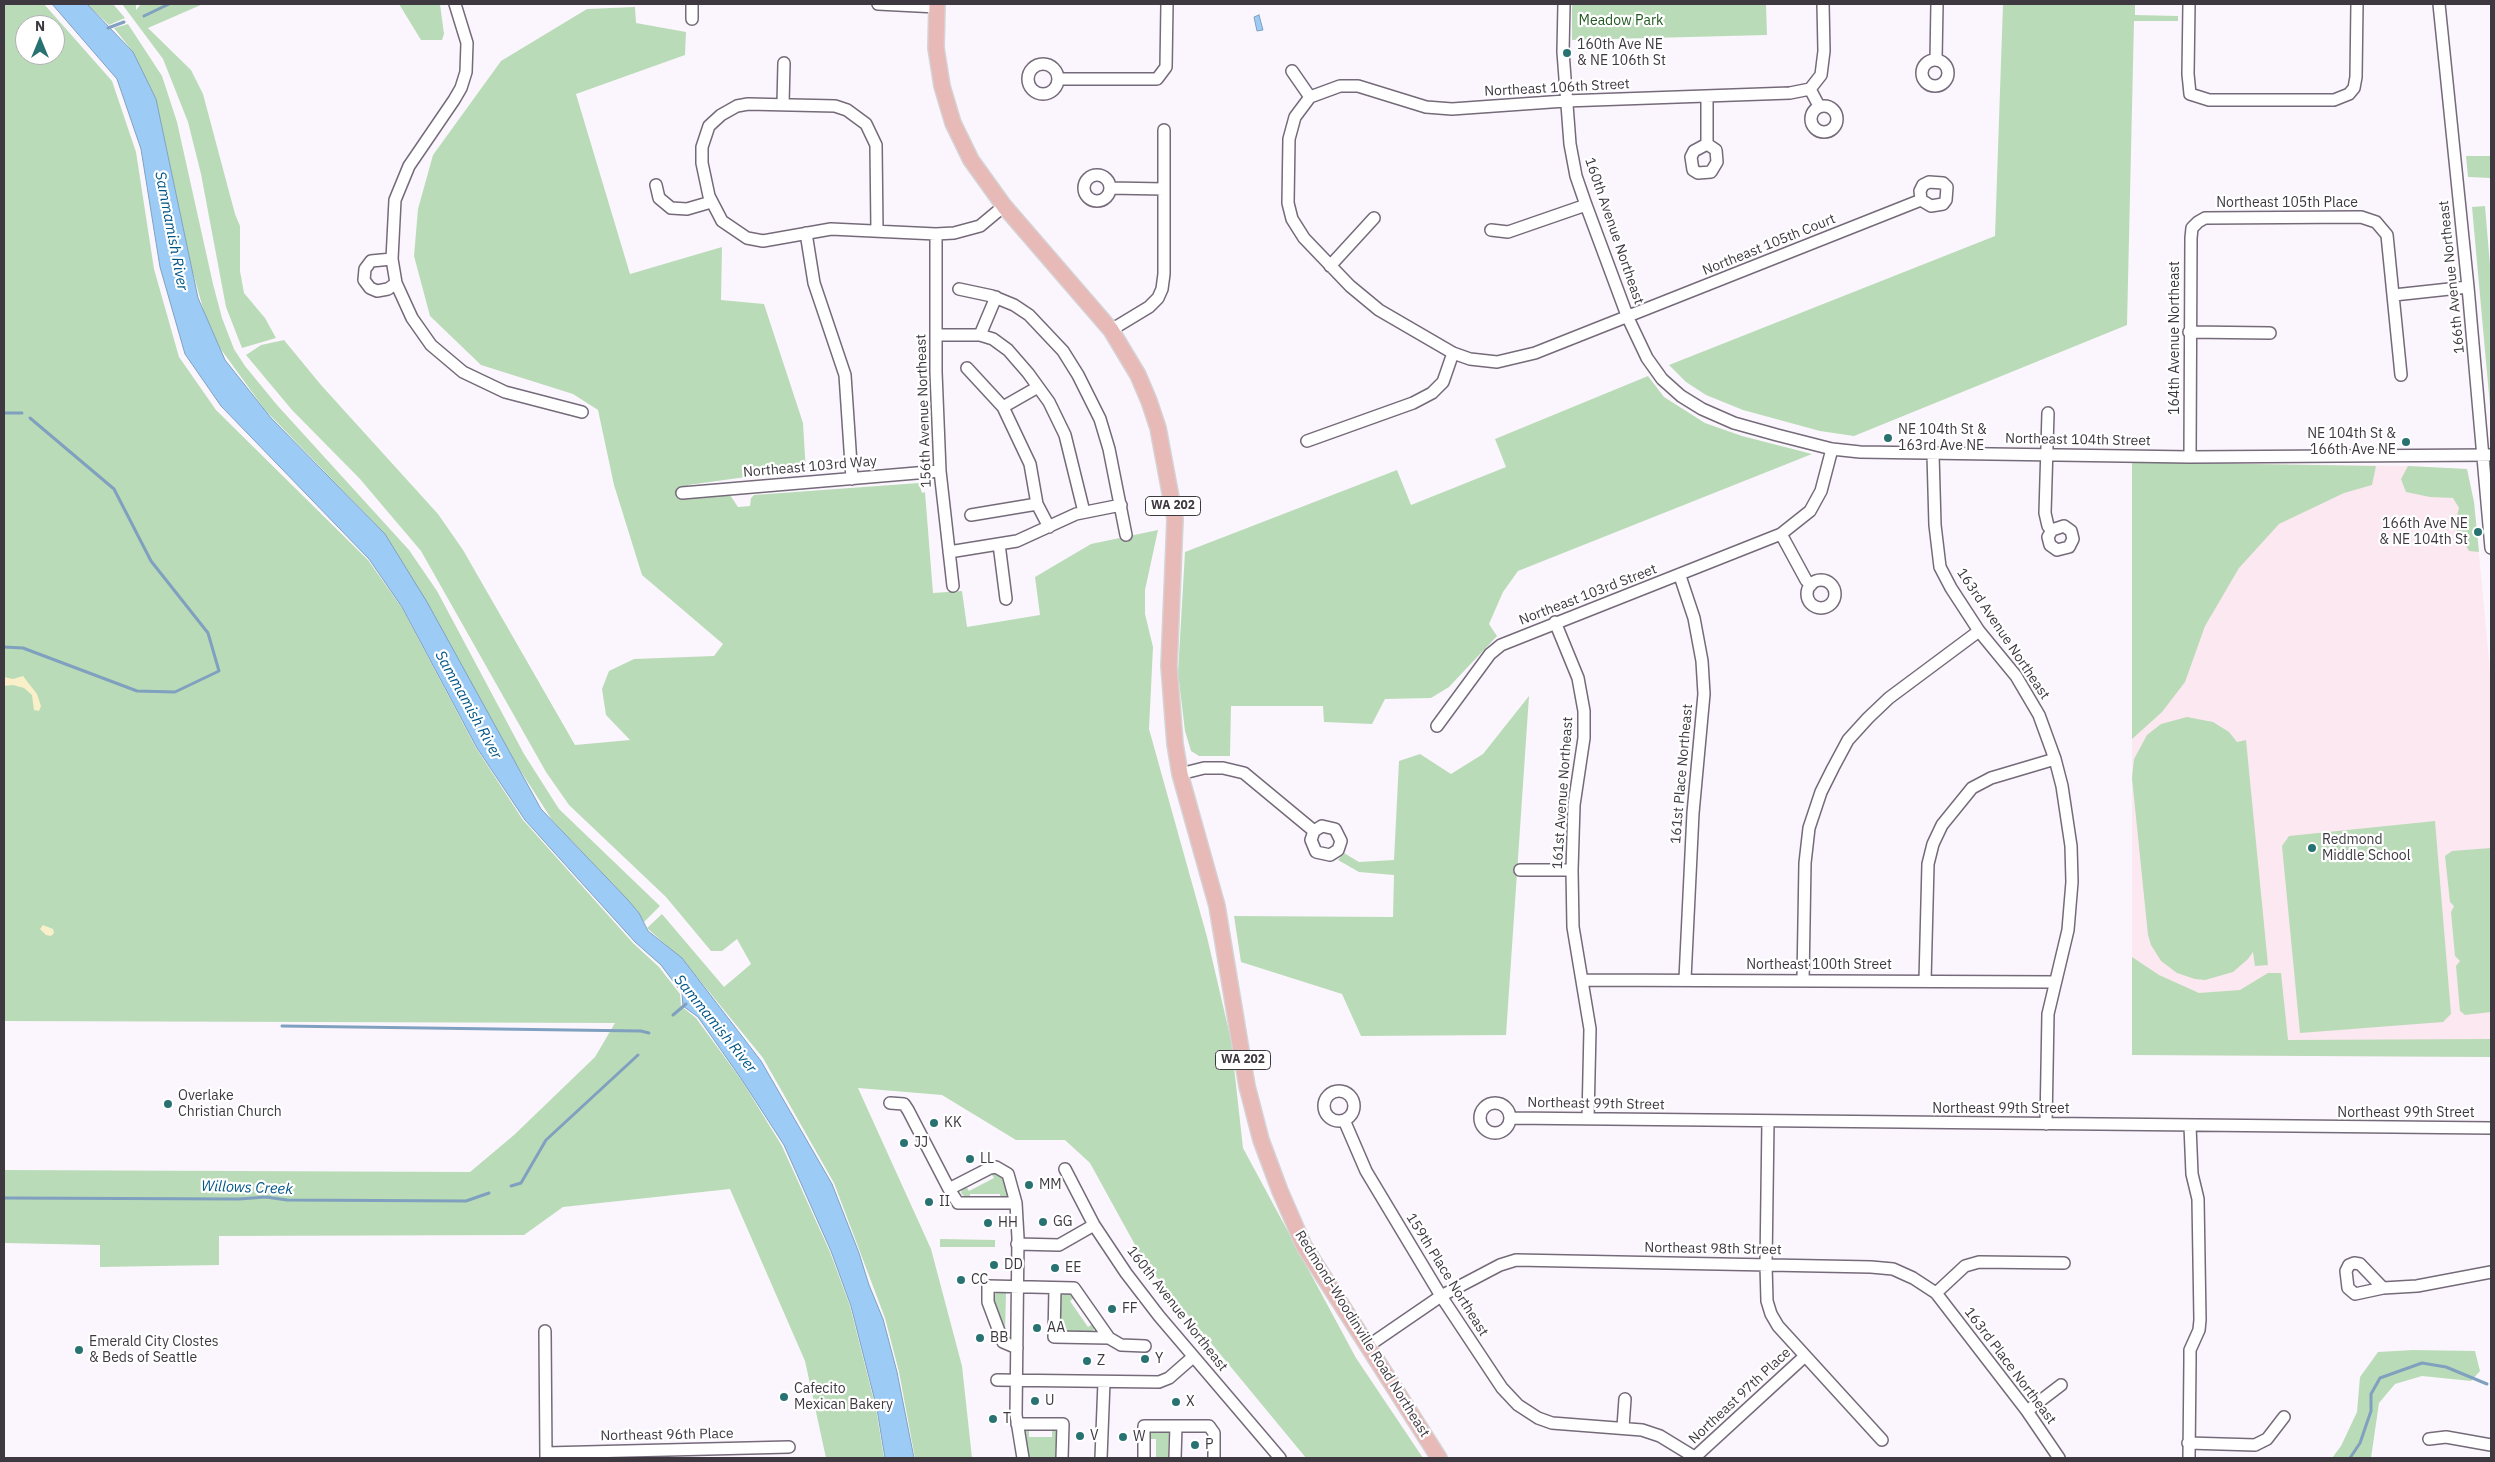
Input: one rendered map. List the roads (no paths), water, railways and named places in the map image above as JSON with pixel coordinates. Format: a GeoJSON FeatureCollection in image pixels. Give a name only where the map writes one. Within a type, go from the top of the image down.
{"type":"FeatureCollection","features":[{"type":"Feature","properties":{"kind":"main road","name":"Redmond-Woodinville Road Northeast"},"geometry":{"type":"LineString","coordinates":[[937,6],[936,48],[942,86],[953,123],[971,160],[1004,206],[1111,330],[1138,375],[1149,401],[1158,428],[1175,518],[1170,694],[1175,744],[1180,774],[1217,906],[1247,1086],[1262,1140],[1280,1192],[1304,1246],[1439,1458]]}},
{"type":"Feature","properties":{"kind":"street"},"geometry":{"type":"LineString","coordinates":[[455,4],[467,43],[466,72],[462,88],[421,146],[402,182],[395,200],[392,259],[396,283],[412,318],[431,346],[463,372],[505,392],[582,412]]}},
{"type":"Feature","properties":{"kind":"street"},"geometry":{"type":"LineString","coordinates":[[692,4],[692,19]]}},
{"type":"Feature","properties":{"kind":"street"},"geometry":{"type":"LineString","coordinates":[[878,4],[937,6]]}},
{"type":"Feature","properties":{"kind":"street"},"geometry":{"type":"LineString","coordinates":[[1058,79],[1158,79],[1164,71],[1167,4]]}},
{"type":"Feature","properties":{"kind":"street","name":"160th Avenue Northeast"},"geometry":{"type":"LineString","coordinates":[[1564,4],[1566,101],[1570,144],[1576,176],[1628,318]]}},
{"type":"Feature","properties":{"kind":"street"},"geometry":{"type":"LineString","coordinates":[[1819,106],[1810,89],[1821,76],[1824,51],[1823,4]]}},
{"type":"Feature","properties":{"kind":"street"},"geometry":{"type":"LineString","coordinates":[[1936,60],[1937,4]]}},
{"type":"Feature","properties":{"kind":"street"},"geometry":{"type":"LineString","coordinates":[[2189,4],[2188,74],[2190,94],[2209,100],[2334,100],[2349,94],[2354,88],[2356,78],[2358,4]]}},
{"type":"Feature","properties":{"kind":"street","name":"166th Avenue Northeast"},"geometry":{"type":"LineString","coordinates":[[2439,4],[2487,455],[2491,548]]}},
{"type":"Feature","properties":{"kind":"street"},"geometry":{"type":"LineString","coordinates":[[783,104],[784,63]]}},
{"type":"Feature","properties":{"kind":"street"},"geometry":{"type":"LineString","coordinates":[[1292,71],[1310,96]]}},
{"type":"Feature","properties":{"kind":"street","name":"Northeast 106th Street"},"geometry":{"type":"LineString","coordinates":[[1310,96],[1340,86],[1358,86],[1426,107],[1452,109],[1566,101],[1790,93],[1810,89]]}},
{"type":"Feature","properties":{"kind":"street","name":"Northeast 105th Court"},"geometry":{"type":"LineString","coordinates":[[1310,96],[1295,117],[1289,139],[1288,203],[1292,219],[1304,238],[1330,266],[1350,286],[1379,310],[1453,353],[1470,359],[1496,362],[1535,353],[1628,318],[1921,200]]}},
{"type":"Feature","properties":{"kind":"street"},"geometry":{"type":"LineString","coordinates":[[1707,96],[1707,144]]}},
{"type":"Feature","properties":{"kind":"street"},"geometry":{"type":"LineString","coordinates":[[877,231],[876,145],[866,124],[847,110],[835,106],[758,103],[737,106],[720,115],[708,126],[702,147],[702,163],[711,202],[722,221],[733,231],[747,238],[763,241],[831,229],[936,234],[954,233],[980,226],[1004,206]]}},
{"type":"Feature","properties":{"kind":"street"},"geometry":{"type":"LineString","coordinates":[[1111,330],[1148,307],[1158,298],[1164,274],[1164,130]]}},
{"type":"Feature","properties":{"kind":"street"},"geometry":{"type":"LineString","coordinates":[[656,186],[659,198],[671,208],[686,209],[711,202]]}},
{"type":"Feature","properties":{"kind":"street"},"geometry":{"type":"LineString","coordinates":[[1110,188],[1164,189]]}},
{"type":"Feature","properties":{"kind":"street"},"geometry":{"type":"LineString","coordinates":[[1491,230],[1508,232],[1586,205]]}},
{"type":"Feature","properties":{"kind":"street","name":"Northeast 105th Place"},"geometry":{"type":"LineString","coordinates":[[2198,222],[2216,217],[2360,217],[2376,222],[2387,235],[2394,295]]}},
{"type":"Feature","properties":{"kind":"street"},"geometry":{"type":"LineString","coordinates":[[1330,266],[1374,218]]}},
{"type":"Feature","properties":{"kind":"street","name":"164th Avenue Northeast"},"geometry":{"type":"LineString","coordinates":[[2190,457],[2189,332],[2191,238],[2192,228],[2198,222]]}},
{"type":"Feature","properties":{"kind":"street"},"geometry":{"type":"LineString","coordinates":[[806,233],[814,283],[845,375],[852,479]]}},
{"type":"Feature","properties":{"kind":"street","name":"156th Avenue Northeast"},"geometry":{"type":"LineString","coordinates":[[936,234],[936,335],[940,471],[952,586]]}},
{"type":"Feature","properties":{"kind":"street"},"geometry":{"type":"LineString","coordinates":[[392,259],[371,261],[365,269],[364,280],[370,288],[377,291],[388,289],[396,283]]}},
{"type":"Feature","properties":{"kind":"street"},"geometry":{"type":"LineString","coordinates":[[2401,374],[2394,295],[2468,286]]}},
{"type":"Feature","properties":{"kind":"street"},"geometry":{"type":"LineString","coordinates":[[959,289],[996,297],[1014,305],[1029,315],[1063,351],[1078,375],[1100,420],[1109,449],[1126,535]]}},
{"type":"Feature","properties":{"kind":"street"},"geometry":{"type":"LineString","coordinates":[[980,335],[996,297]]}},
{"type":"Feature","properties":{"kind":"street","name":"Northeast 104th Street"},"geometry":{"type":"LineString","coordinates":[[1628,318],[1647,358],[1662,379],[1681,396],[1702,409],[1734,423],[1832,449],[1869,453],[2190,457],[2487,455]]}},
{"type":"Feature","properties":{"kind":"street"},"geometry":{"type":"LineString","coordinates":[[2189,332],[2270,333]]}},
{"type":"Feature","properties":{"kind":"street"},"geometry":{"type":"LineString","coordinates":[[936,335],[980,335],[993,340],[1008,350],[1049,402],[1065,435],[1084,512]]}},
{"type":"Feature","properties":{"kind":"street"},"geometry":{"type":"LineString","coordinates":[[1307,441],[1413,403],[1432,393],[1443,382],[1453,353]]}},
{"type":"Feature","properties":{"kind":"street"},"geometry":{"type":"LineString","coordinates":[[967,368],[1003,407],[1030,464],[1037,504],[1049,527]]}},
{"type":"Feature","properties":{"kind":"street"},"geometry":{"type":"LineString","coordinates":[[1003,407],[1038,387]]}},
{"type":"Feature","properties":{"kind":"street"},"geometry":{"type":"LineString","coordinates":[[2048,413],[2045,513],[2048,526],[2052,530]]}},
{"type":"Feature","properties":{"kind":"street","name":"Northeast 103rd Street"},"geometry":{"type":"LineString","coordinates":[[1438,726],[1490,654],[1501,645],[1556,622],[1680,576],[1781,534],[1810,511],[1821,491],[1832,449]]}},
{"type":"Feature","properties":{"kind":"street","name":"163rd Avenue Northeast"},"geometry":{"type":"LineString","coordinates":[[1933,454],[1935,524],[1940,566],[1951,588],[1980,631],[2016,676],[2039,715],[2055,759],[2062,786],[2071,846],[2072,882],[2068,930],[2054,982],[2046,1038],[2046,1124]]}},
{"type":"Feature","properties":{"kind":"street","name":"Northeast 103rd Way"},"geometry":{"type":"LineString","coordinates":[[682,494],[940,471]]}},
{"type":"Feature","properties":{"kind":"street"},"geometry":{"type":"LineString","coordinates":[[971,515],[1037,504]]}},
{"type":"Feature","properties":{"kind":"street"},"geometry":{"type":"LineString","coordinates":[[949,552],[1016,542],[1084,512],[1121,505]]}},
{"type":"Feature","properties":{"kind":"street"},"geometry":{"type":"LineString","coordinates":[[1781,534],[1811,585]]}},
{"type":"Feature","properties":{"kind":"street"},"geometry":{"type":"LineString","coordinates":[[999,544],[1006,599]]}},
{"type":"Feature","properties":{"kind":"street","name":"161st Place Northeast"},"geometry":{"type":"LineString","coordinates":[[1680,576],[1694,618],[1702,661],[1704,694],[1693,813],[1685,979]]}},
{"type":"Feature","properties":{"kind":"street","name":"161st Avenue Northeast"},"geometry":{"type":"LineString","coordinates":[[1556,622],[1578,678],[1584,711],[1584,738],[1574,805],[1572,870],[1573,927],[1590,1029],[1588,1119]]}},
{"type":"Feature","properties":{"kind":"street"},"geometry":{"type":"LineString","coordinates":[[1803,980],[1805,863],[1809,828],[1821,792],[1833,768],[1848,740],[1868,718],[1890,698],[1980,631]]}},
{"type":"Feature","properties":{"kind":"street"},"geometry":{"type":"LineString","coordinates":[[1926,980],[1928,864],[1933,844],[1942,825],[1972,788],[1991,778],[2055,759]]}},
{"type":"Feature","properties":{"kind":"street"},"geometry":{"type":"LineString","coordinates":[[1180,774],[1214,768],[1244,773],[1314,831]]}},
{"type":"Feature","properties":{"kind":"street"},"geometry":{"type":"LineString","coordinates":[[1520,870],[1572,870]]}},
{"type":"Feature","properties":{"kind":"street","name":"Northeast 100th Street"},"geometry":{"type":"LineString","coordinates":[[1583,980],[2054,982]]}},
{"type":"Feature","properties":{"kind":"street"},"geometry":{"type":"LineString","coordinates":[[890,1103],[904,1104],[958,1203],[1016,1203]]}},
{"type":"Feature","properties":{"kind":"street","name":"Northeast 99th Street"},"geometry":{"type":"LineString","coordinates":[[1510,1118],[2491,1128]]}},
{"type":"Feature","properties":{"kind":"street","name":"159th Place Northeast"},"geometry":{"type":"LineString","coordinates":[[1344,1120],[1366,1171],[1441,1296],[1502,1388],[1518,1405],[1538,1418],[1552,1423],[1624,1428]]}},
{"type":"Feature","properties":{"kind":"street"},"geometry":{"type":"LineString","coordinates":[[1768,1122],[1766,1265],[1767,1301],[1771,1314],[1778,1326],[1882,1440]]}},
{"type":"Feature","properties":{"kind":"street"},"geometry":{"type":"LineString","coordinates":[[2189,1458],[2190,1350],[2199,1330],[2200,1320],[2198,1199],[2192,1174],[2190,1126]]}},
{"type":"Feature","properties":{"kind":"street"},"geometry":{"type":"LineString","coordinates":[[949,1189],[990,1168],[996,1167],[1008,1174],[1016,1203],[1017,1348],[1015,1380],[1017,1424],[1023,1458]]}},
{"type":"Feature","properties":{"kind":"street","name":"160th Avenue Northeast"},"geometry":{"type":"LineString","coordinates":[[1065,1169],[1094,1225],[1126,1273],[1193,1357],[1280,1458]]}},
{"type":"Feature","properties":{"kind":"street"},"geometry":{"type":"LineString","coordinates":[[1017,1244],[1060,1245],[1094,1225]]}},
{"type":"Feature","properties":{"kind":"street","name":"Northeast 98th Street"},"geometry":{"type":"LineString","coordinates":[[1368,1346],[1441,1296],[1500,1265],[1516,1260],[1871,1267],[1893,1270],[1913,1278],[1936,1293]]}},
{"type":"Feature","properties":{"kind":"street"},"geometry":{"type":"LineString","coordinates":[[1936,1293],[1965,1266],[1979,1262],[2064,1263]]}},
{"type":"Feature","properties":{"kind":"street"},"geometry":{"type":"LineString","coordinates":[[2383,1288],[2417,1286],[2491,1272]]}},
{"type":"Feature","properties":{"kind":"street"},"geometry":{"type":"LineString","coordinates":[[1017,1348],[1003,1342],[988,1302],[988,1286],[1074,1288],[1109,1338],[1121,1346],[1145,1346]]}},
{"type":"Feature","properties":{"kind":"street"},"geometry":{"type":"LineString","coordinates":[[1055,1288],[1054,1336],[1109,1338]]}},
{"type":"Feature","properties":{"kind":"street","name":"163rd Place Northeast"},"geometry":{"type":"LineString","coordinates":[[1936,1293],[2027,1411],[2059,1458]]}},
{"type":"Feature","properties":{"kind":"street"},"geometry":{"type":"LineString","coordinates":[[545,1331],[546,1456]]}},
{"type":"Feature","properties":{"kind":"street","name":"Northeast 97th Place"},"geometry":{"type":"LineString","coordinates":[[1696,1458],[1805,1356]]}},
{"type":"Feature","properties":{"kind":"street"},"geometry":{"type":"LineString","coordinates":[[997,1380],[1159,1382],[1169,1378],[1193,1357]]}},
{"type":"Feature","properties":{"kind":"street"},"geometry":{"type":"LineString","coordinates":[[1101,1458],[1104,1382]]}},
{"type":"Feature","properties":{"kind":"street"},"geometry":{"type":"LineString","coordinates":[[2027,1411],[2061,1385]]}},
{"type":"Feature","properties":{"kind":"street"},"geometry":{"type":"LineString","coordinates":[[1625,1399],[1624,1428],[1642,1430],[1660,1436],[1696,1458]]}},
{"type":"Feature","properties":{"kind":"street"},"geometry":{"type":"LineString","coordinates":[[2188,1443],[2255,1445],[2267,1439],[2284,1417]]}},
{"type":"Feature","properties":{"kind":"street"},"geometry":{"type":"LineString","coordinates":[[1017,1424],[1063,1424],[1062,1458]]}},
{"type":"Feature","properties":{"kind":"street"},"geometry":{"type":"LineString","coordinates":[[1144,1458],[1144,1426],[1209,1426],[1214,1434],[1214,1458]]}},
{"type":"Feature","properties":{"kind":"street"},"geometry":{"type":"LineString","coordinates":[[1175,1458],[1176,1426]]}},
{"type":"Feature","properties":{"kind":"street"},"geometry":{"type":"LineString","coordinates":[[2429,1439],[2446,1437],[2491,1445]]}},
{"type":"Feature","properties":{"kind":"street","name":"Northeast 96th Place"},"geometry":{"type":"LineString","coordinates":[[546,1456],[789,1447]]}},
{"type":"Feature","properties":{"kind":"water","name":"Sammamish River"},"geometry":{"type":"Polygon","coordinates":[[[52,4],[87,4],[133,52],[156,99],[198,298],[225,360],[271,418],[385,534],[427,602],[541,809],[628,900],[639,913],[648,931],[682,958],[761,1061],[832,1184],[859,1253],[869,1285],[883,1319],[897,1372],[914,1458],[885,1458],[877,1409],[851,1306],[831,1251],[784,1145],[742,1080],[698,1017],[683,1006],[682,993],[661,965],[635,942],[525,820],[477,748],[402,607],[369,559],[221,406],[185,354],[160,267],[141,149],[117,79],[65,19],[65,15],[62,15],[52,4]]]}},
{"type":"Feature","properties":{"kind":"water"},"geometry":{"type":"Polygon","coordinates":[[[1259,15],[1263,30],[1257,31],[1254,17],[1259,15]]]}},
{"type":"Feature","properties":{"kind":"waterway"},"geometry":{"type":"LineString","coordinates":[[144,16],[169,4]]}},
{"type":"Feature","properties":{"kind":"waterway"},"geometry":{"type":"LineString","coordinates":[[108,28],[124,22]]}},
{"type":"Feature","properties":{"kind":"waterway"},"geometry":{"type":"LineString","coordinates":[[4,413],[22,413]]}},
{"type":"Feature","properties":{"kind":"waterway"},"geometry":{"type":"LineString","coordinates":[[4,647],[23,648],[137,691],[175,692],[219,671],[208,633],[151,561],[114,489],[30,418]]}},
{"type":"Feature","properties":{"kind":"waterway","name":"Willows Creek"},"geometry":{"type":"LineString","coordinates":[[673,1015],[686,1004]]}},
{"type":"Feature","properties":{"kind":"waterway"},"geometry":{"type":"LineString","coordinates":[[282,1026],[641,1031],[649,1033]]}},
{"type":"Feature","properties":{"kind":"waterway","name":"Willows Creek"},"geometry":{"type":"LineString","coordinates":[[511,1186],[521,1183],[546,1140],[638,1055]]}},
{"type":"Feature","properties":{"kind":"waterway","name":"Willows Creek"},"geometry":{"type":"LineString","coordinates":[[4,1198],[239,1199],[266,1197],[287,1200],[466,1201],[489,1193]]}},
{"type":"Feature","properties":{"kind":"waterway"},"geometry":{"type":"LineString","coordinates":[[2350,1458],[2360,1443],[2371,1411],[2371,1394],[2380,1378],[2422,1363],[2446,1367],[2487,1384]]}},
{"type":"Feature","properties":{"kind":"place","name":"160th Ave NE & NE 106th St"},"geometry":{"type":"Point","coordinates":[1567,53]}},
{"type":"Feature","properties":{"kind":"place","name":"NE 104th St & 163rd Ave NE"},"geometry":{"type":"Point","coordinates":[1888,438]}},
{"type":"Feature","properties":{"kind":"place","name":"NE 104th St & 166th Ave NE"},"geometry":{"type":"Point","coordinates":[2406,442]}},
{"type":"Feature","properties":{"kind":"place","name":"166th Ave NE & NE 104th St"},"geometry":{"type":"Point","coordinates":[2478,532]}},
{"type":"Feature","properties":{"kind":"place","name":"Redmond Middle School"},"geometry":{"type":"Point","coordinates":[2312,848]}},
{"type":"Feature","properties":{"kind":"place","name":"Overlake Christian Church"},"geometry":{"type":"Point","coordinates":[168,1104]}},
{"type":"Feature","properties":{"kind":"place","name":"KK"},"geometry":{"type":"Point","coordinates":[934,1123]}},
{"type":"Feature","properties":{"kind":"place","name":"JJ"},"geometry":{"type":"Point","coordinates":[904,1143]}},
{"type":"Feature","properties":{"kind":"place","name":"LL"},"geometry":{"type":"Point","coordinates":[970,1159]}},
{"type":"Feature","properties":{"kind":"place","name":"MM"},"geometry":{"type":"Point","coordinates":[1029,1185]}},
{"type":"Feature","properties":{"kind":"place","name":"II"},"geometry":{"type":"Point","coordinates":[929,1202]}},
{"type":"Feature","properties":{"kind":"place","name":"GG"},"geometry":{"type":"Point","coordinates":[1043,1222]}},
{"type":"Feature","properties":{"kind":"place","name":"HH"},"geometry":{"type":"Point","coordinates":[988,1223]}},
{"type":"Feature","properties":{"kind":"place","name":"DD"},"geometry":{"type":"Point","coordinates":[994,1265]}},
{"type":"Feature","properties":{"kind":"place","name":"EE"},"geometry":{"type":"Point","coordinates":[1055,1268]}},
{"type":"Feature","properties":{"kind":"place","name":"CC"},"geometry":{"type":"Point","coordinates":[961,1280]}},
{"type":"Feature","properties":{"kind":"place","name":"FF"},"geometry":{"type":"Point","coordinates":[1112,1309]}},
{"type":"Feature","properties":{"kind":"place","name":"AA"},"geometry":{"type":"Point","coordinates":[1037,1328]}},
{"type":"Feature","properties":{"kind":"place","name":"BB"},"geometry":{"type":"Point","coordinates":[980,1338]}},
{"type":"Feature","properties":{"kind":"place","name":"Emerald City Clostes & Beds of Seattle"},"geometry":{"type":"Point","coordinates":[79,1350]}},
{"type":"Feature","properties":{"kind":"place","name":"Y"},"geometry":{"type":"Point","coordinates":[1145,1359]}},
{"type":"Feature","properties":{"kind":"place","name":"Z"},"geometry":{"type":"Point","coordinates":[1087,1361]}},
{"type":"Feature","properties":{"kind":"place","name":"Cafecito Mexican Bakery"},"geometry":{"type":"Point","coordinates":[784,1397]}},
{"type":"Feature","properties":{"kind":"place","name":"U"},"geometry":{"type":"Point","coordinates":[1035,1401]}},
{"type":"Feature","properties":{"kind":"place","name":"X"},"geometry":{"type":"Point","coordinates":[1176,1402]}},
{"type":"Feature","properties":{"kind":"place","name":"T"},"geometry":{"type":"Point","coordinates":[993,1419]}},
{"type":"Feature","properties":{"kind":"place","name":"V"},"geometry":{"type":"Point","coordinates":[1080,1436]}},
{"type":"Feature","properties":{"kind":"place","name":"W"},"geometry":{"type":"Point","coordinates":[1123,1437]}},
{"type":"Feature","properties":{"kind":"place","name":"P"},"geometry":{"type":"Point","coordinates":[1195,1445]}},
{"type":"Feature","properties":{"kind":"park label","name":"Meadow Park"},"geometry":{"type":"Point","coordinates":[1621,21]}}]}
